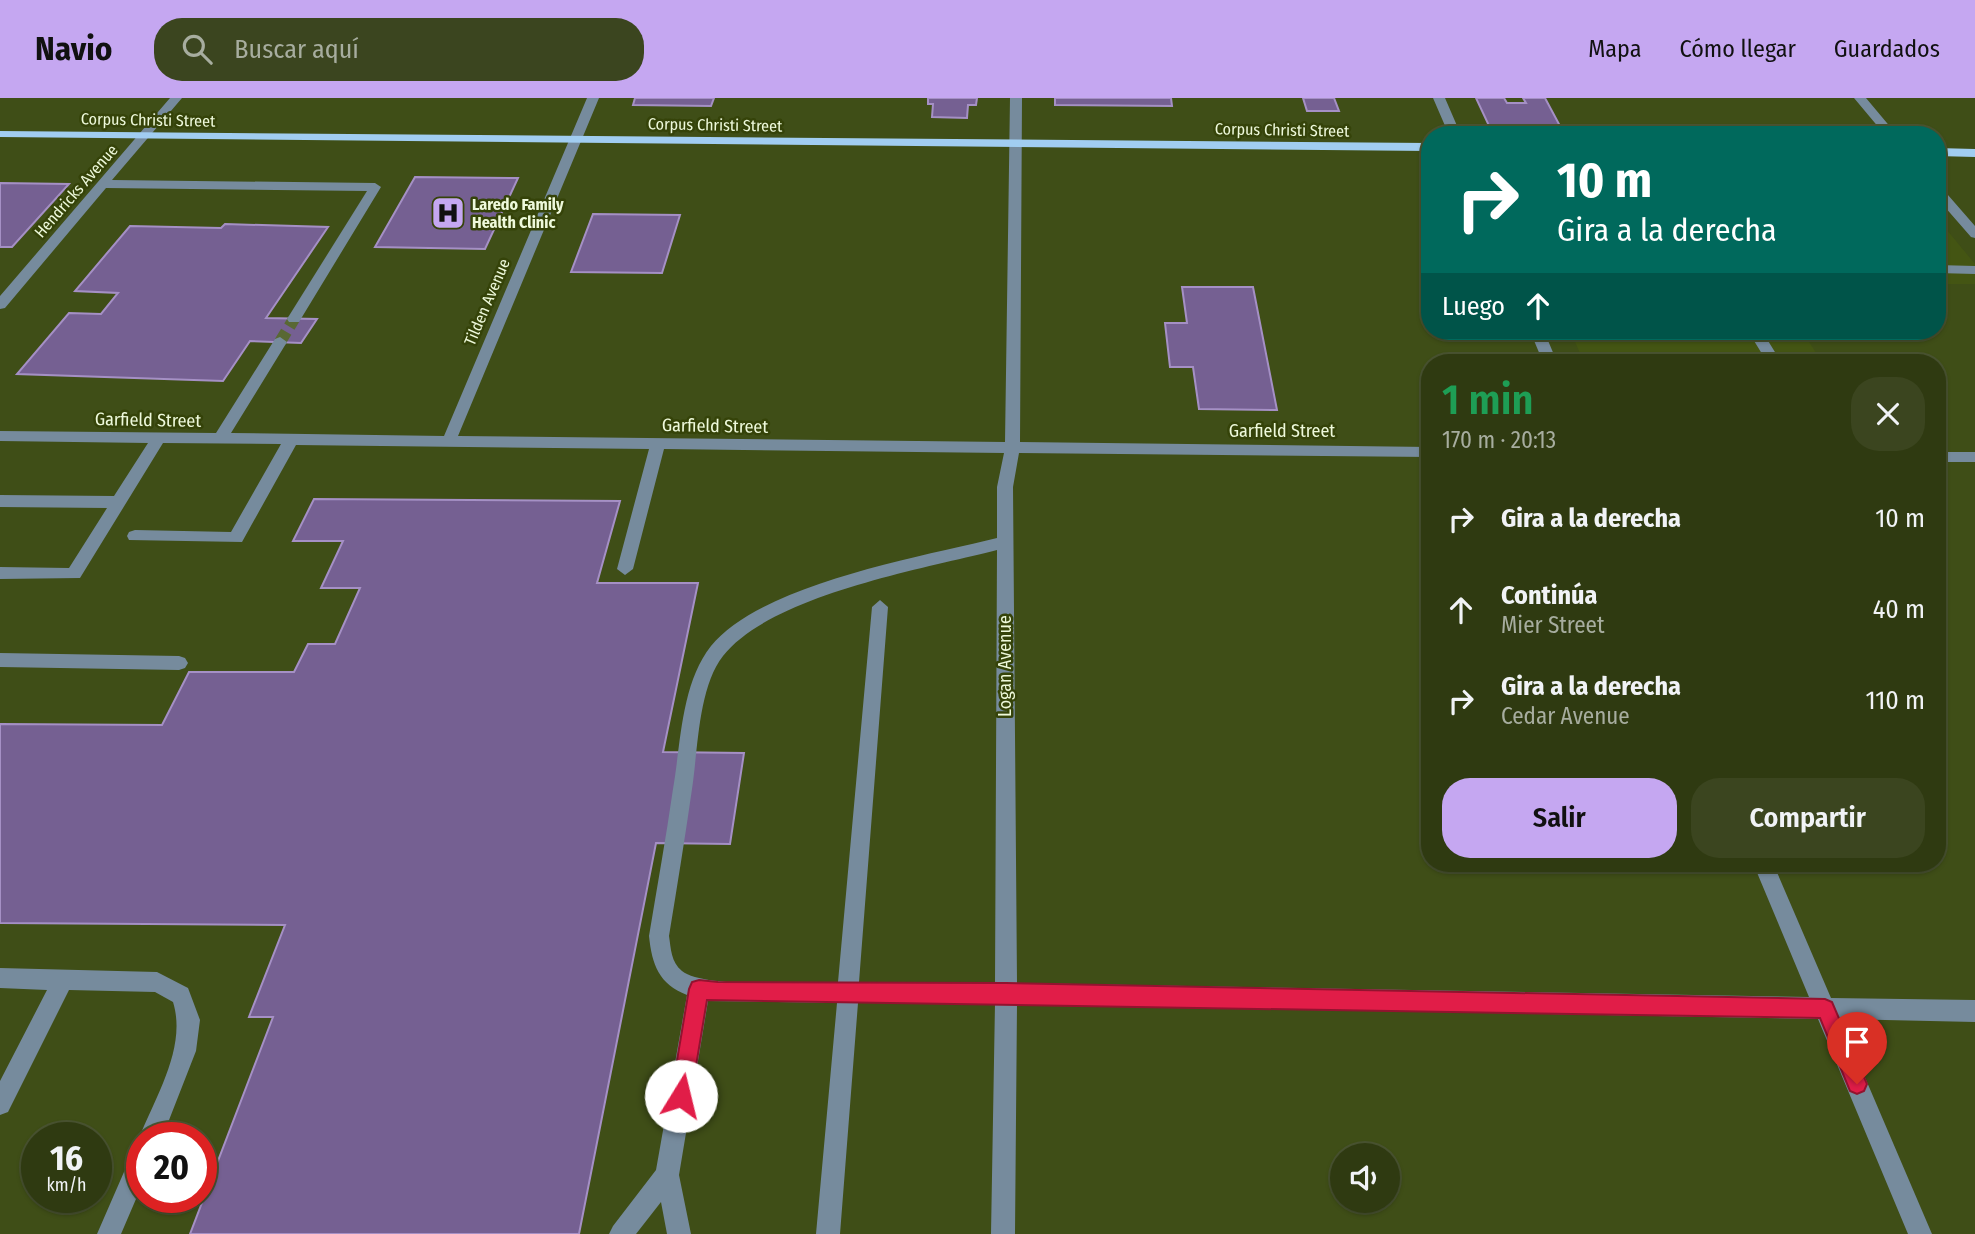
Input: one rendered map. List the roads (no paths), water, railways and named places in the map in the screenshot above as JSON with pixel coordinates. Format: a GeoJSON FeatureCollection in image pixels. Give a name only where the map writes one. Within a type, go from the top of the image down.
{"type":"FeatureCollection","features":[{"type":"Feature","properties":{"kind":"main road","name":"Corpus Christi Street"},"geometry":{"type":"LineString","coordinates":[[0,134],[1421,148]]}},
{"type":"Feature","properties":{"kind":"main road"},"geometry":{"type":"LineString","coordinates":[[1946,152],[1975,153]]}},
{"type":"Feature","properties":{"kind":"street","name":"Hendricks Avenue"},"geometry":{"type":"LineString","coordinates":[[0,305],[176,98]]}},
{"type":"Feature","properties":{"kind":"street","name":"Tilden Avenue"},"geometry":{"type":"LineString","coordinates":[[448,443],[593,98]]}},
{"type":"Feature","properties":{"kind":"street","name":"Logan Avenue"},"geometry":{"type":"LineString","coordinates":[[1003,1234],[1006,993],[1005,487],[1012,448],[1016,98]]}},
{"type":"Feature","properties":{"kind":"street"},"geometry":{"type":"LineString","coordinates":[[1439,98],[1451,126]]}},
{"type":"Feature","properties":{"kind":"street"},"geometry":{"type":"LineString","coordinates":[[1860,98],[1883,126]]}},
{"type":"Feature","properties":{"kind":"street"},"geometry":{"type":"LineString","coordinates":[[103,184],[375,187],[294,319]]}},
{"type":"Feature","properties":{"kind":"street"},"geometry":{"type":"LineString","coordinates":[[1946,206],[1975,234]]}},
{"type":"Feature","properties":{"kind":"street"},"geometry":{"type":"LineString","coordinates":[[1946,269],[1975,270]]}},
{"type":"Feature","properties":{"kind":"street"},"geometry":{"type":"LineString","coordinates":[[219,440],[280,342]]}},
{"type":"Feature","properties":{"kind":"street","name":"Garfield Street"},"geometry":{"type":"LineString","coordinates":[[0,436],[1421,452]]}},
{"type":"Feature","properties":{"kind":"street"},"geometry":{"type":"LineString","coordinates":[[0,573],[74,574],[158,439]]}},
{"type":"Feature","properties":{"kind":"street"},"geometry":{"type":"LineString","coordinates":[[135,536],[236,538],[290,441]]}},
{"type":"Feature","properties":{"kind":"street"},"geometry":{"type":"LineString","coordinates":[[625,569],[657,445]]}},
{"type":"Feature","properties":{"kind":"street"},"geometry":{"type":"LineString","coordinates":[[1946,457],[1975,457]]}},
{"type":"Feature","properties":{"kind":"street"},"geometry":{"type":"LineString","coordinates":[[0,501],[120,502]]}},
{"type":"Feature","properties":{"kind":"street"},"geometry":{"type":"LineString","coordinates":[[1005,542],[802,598],[742,628],[718,650],[705,673],[691,736],[659,936],[661,958],[670,975],[688,987],[699,989],[1975,1011]]}},
{"type":"Feature","properties":{"kind":"street"},"geometry":{"type":"LineString","coordinates":[[828,1234],[880,607]]}},
{"type":"Feature","properties":{"kind":"street"},"geometry":{"type":"LineString","coordinates":[[0,660],[179,663]]}},
{"type":"Feature","properties":{"kind":"street"},"geometry":{"type":"LineString","coordinates":[[1767,872],[1920,1234]]}},
{"type":"Feature","properties":{"kind":"street"},"geometry":{"type":"LineString","coordinates":[[0,978],[157,982],[181,995],[189,1020],[185,1051],[156,1122]]}},
{"type":"Feature","properties":{"kind":"street"},"geometry":{"type":"LineString","coordinates":[[0,1104],[64,978]]}},
{"type":"Feature","properties":{"kind":"street"},"geometry":{"type":"LineString","coordinates":[[679,1234],[667,1175],[699,989]]}},
{"type":"Feature","properties":{"kind":"street"},"geometry":{"type":"LineString","coordinates":[[621,1234],[667,1175]]}},
{"type":"Feature","properties":{"kind":"street"},"geometry":{"type":"LineString","coordinates":[[109,1234],[126,1194]]}},
{"type":"Feature","properties":{"kind":"tunnel"},"geometry":{"type":"LineString","coordinates":[[280,342],[294,319]]}},
{"type":"Feature","properties":{"kind":"place","name":"Laredo Family Health Clinic"},"geometry":{"type":"Point","coordinates":[448,213]}}]}
